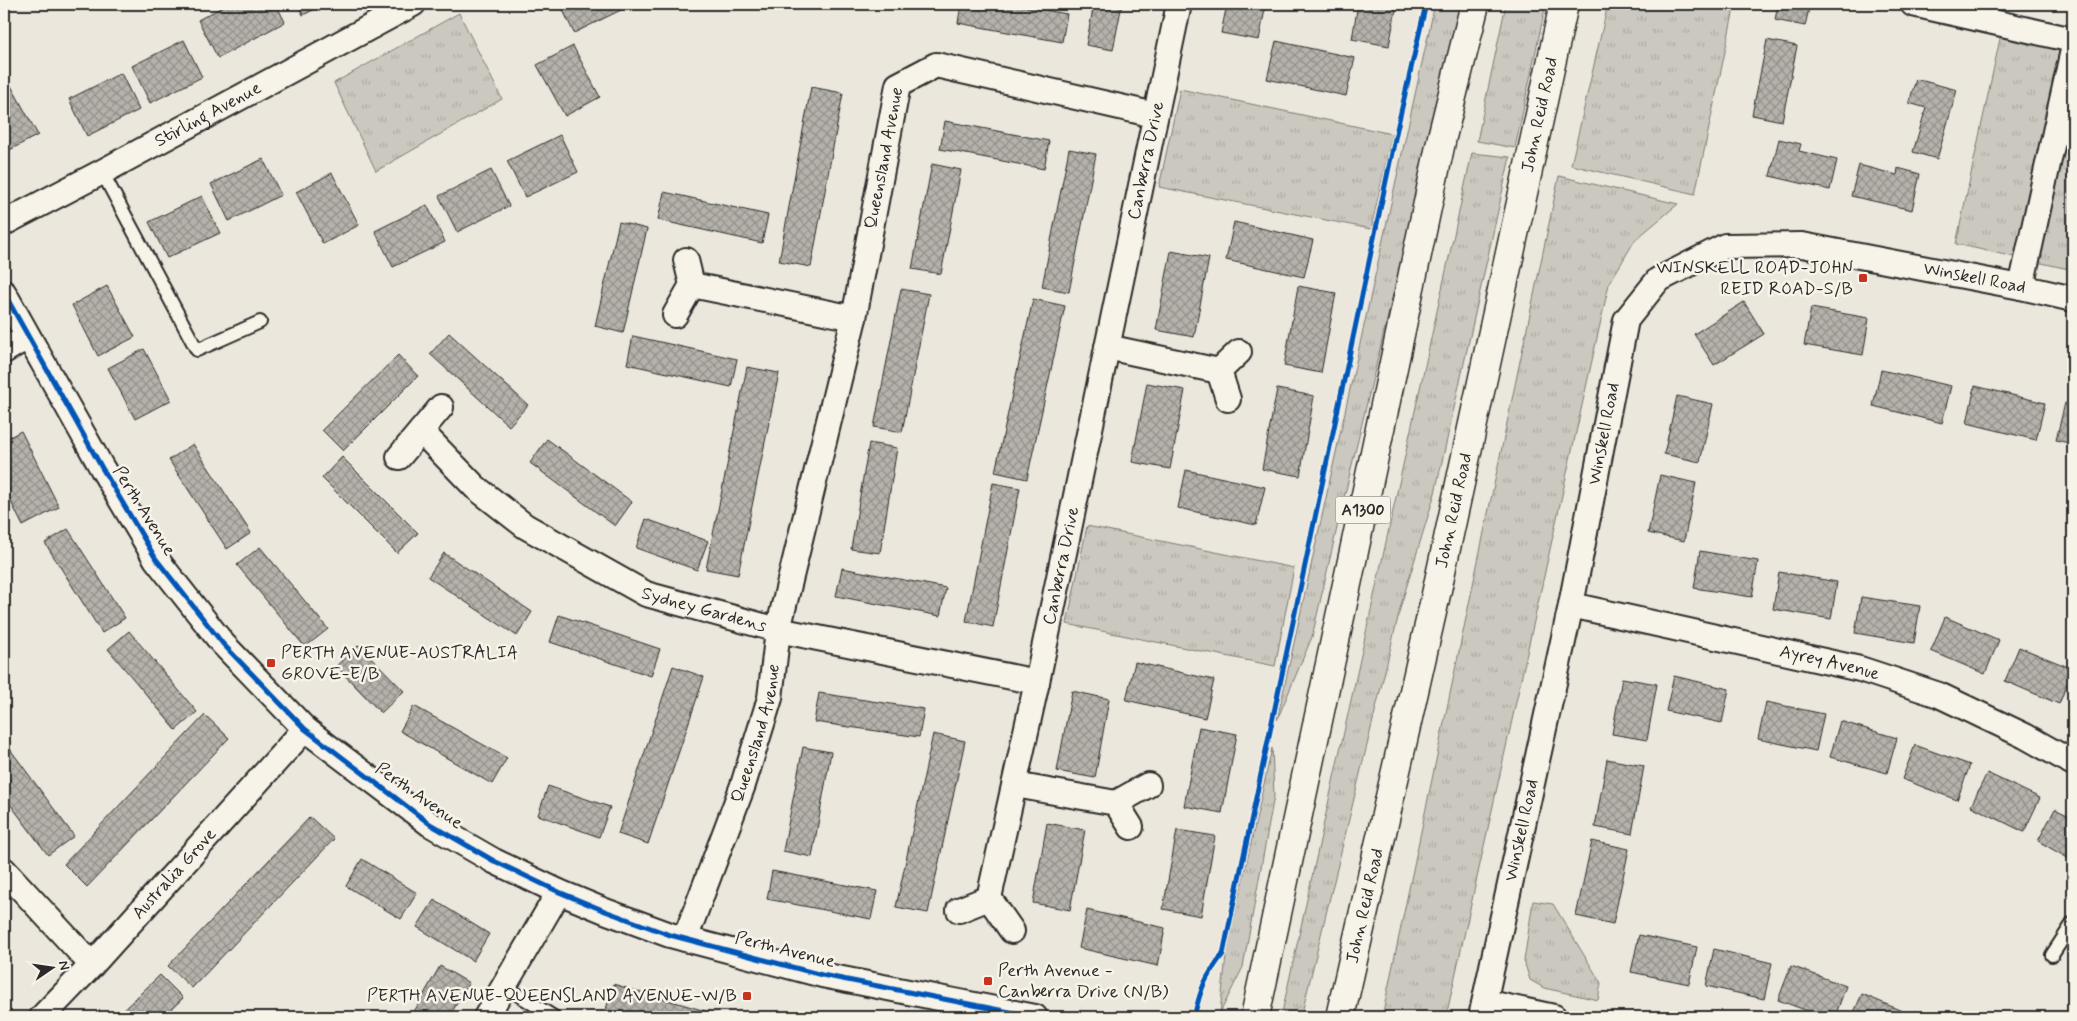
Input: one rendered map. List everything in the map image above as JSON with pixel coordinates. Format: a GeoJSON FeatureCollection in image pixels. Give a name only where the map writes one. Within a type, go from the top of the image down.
{"type":"FeatureCollection","features":[{"type":"Feature","properties":{"kind":"highway","name":"A1300"},"geometry":{"type":"LineString","coordinates":[[1255,1017],[1442,138],[1475,4]]}},
{"type":"Feature","properties":{"kind":"highway","name":"John Reid Road"},"geometry":{"type":"LineString","coordinates":[[1340,1017],[1429,628],[1564,4]]}},
{"type":"Feature","properties":{"kind":"street","name":"Stirling Avenue"},"geometry":{"type":"LineString","coordinates":[[4,223],[413,4]]}},
{"type":"Feature","properties":{"kind":"street","name":"Canberra Drive"},"geometry":{"type":"LineString","coordinates":[[990,898],[1179,4]]}},
{"type":"Feature","properties":{"kind":"street"},"geometry":{"type":"LineString","coordinates":[[1913,4],[2073,40]]}},
{"type":"Feature","properties":{"kind":"street"},"geometry":{"type":"LineString","coordinates":[[2020,288],[2073,50]]}},
{"type":"Feature","properties":{"kind":"street","name":"Queensland Avenue"},"geometry":{"type":"LineString","coordinates":[[685,939],[743,785],[770,698],[778,630],[854,318],[898,85],[936,65],[1155,115]]}},
{"type":"Feature","properties":{"kind":"street","name":"Winskell Road"},"geometry":{"type":"LineString","coordinates":[[1483,1010],[1571,605],[1626,320],[1658,280],[1725,246],[1802,245],[2073,300]]}},
{"type":"Feature","properties":{"kind":"street"},"geometry":{"type":"LineString","coordinates":[[675,315],[692,285],[686,260]]}},
{"type":"Feature","properties":{"kind":"street"},"geometry":{"type":"LineString","coordinates":[[692,285],[854,318]]}},
{"type":"Feature","properties":{"kind":"street","name":"Perth Avenue"},"geometry":{"type":"LineString","coordinates":[[4,293],[27,337],[156,559],[223,644],[305,729],[430,824],[494,861],[559,892],[605,911],[685,939],[962,1010],[1035,1017]]}},
{"type":"Feature","properties":{"kind":"street"},"geometry":{"type":"LineString","coordinates":[[4,350],[27,337]]}},
{"type":"Feature","properties":{"kind":"street"},"geometry":{"type":"LineString","coordinates":[[1107,347],[1219,371]]}},
{"type":"Feature","properties":{"kind":"street"},"geometry":{"type":"LineString","coordinates":[[1219,371],[1239,352]]}},
{"type":"Feature","properties":{"kind":"street"},"geometry":{"type":"LineString","coordinates":[[1219,371],[1228,399]]}},
{"type":"Feature","properties":{"kind":"street"},"geometry":{"type":"LineString","coordinates":[[399,457],[441,407]]}},
{"type":"Feature","properties":{"kind":"street","name":"Sydney Gardens"},"geometry":{"type":"LineString","coordinates":[[421,431],[475,487],[525,526],[646,594],[778,630],[1037,682]]}},
{"type":"Feature","properties":{"kind":"street","name":"Ayrey Avenue"},"geometry":{"type":"LineString","coordinates":[[1571,605],[1860,669],[1939,695],[2025,736],[2073,763]]}},
{"type":"Feature","properties":{"kind":"street","name":"Australia Grove"},"geometry":{"type":"LineString","coordinates":[[42,1017],[92,965],[305,729]]}},
{"type":"Feature","properties":{"kind":"street"},"geometry":{"type":"LineString","coordinates":[[1015,785],[1116,803],[1148,785]]}},
{"type":"Feature","properties":{"kind":"street"},"geometry":{"type":"LineString","coordinates":[[1116,803],[1131,827]]}},
{"type":"Feature","properties":{"kind":"street"},"geometry":{"type":"LineString","coordinates":[[4,870],[92,965]]}},
{"type":"Feature","properties":{"kind":"street"},"geometry":{"type":"LineString","coordinates":[[486,1017],[559,892]]}},
{"type":"Feature","properties":{"kind":"street"},"geometry":{"type":"LineString","coordinates":[[958,910],[990,898],[1012,930]]}},
{"type":"Feature","properties":{"kind":"street"},"geometry":{"type":"LineString","coordinates":[[1483,1010],[1554,1017]]}},
{"type":"Feature","properties":{"kind":"lane"},"geometry":{"type":"LineString","coordinates":[[102,172],[197,350],[260,322]]}},
{"type":"Feature","properties":{"kind":"lane"},"geometry":{"type":"LineString","coordinates":[[2052,955],[2073,923]]}},
{"type":"Feature","properties":{"kind":"lane"},"geometry":{"type":"LineString","coordinates":[[504,986],[554,1017]]}},
{"type":"Feature","properties":{"kind":"green space"},"geometry":{"type":"Polygon","coordinates":[[[1435,4],[1463,4],[1312,637],[1277,720],[1435,4]]]}},
{"type":"Feature","properties":{"kind":"green space"},"geometry":{"type":"Polygon","coordinates":[[[1506,4],[1546,4],[1515,148],[1477,141],[1506,4]]]}},
{"type":"Feature","properties":{"kind":"green space"},"geometry":{"type":"Polygon","coordinates":[[[1608,4],[1735,4],[1695,194],[1571,165],[1608,4]]]}},
{"type":"Feature","properties":{"kind":"green space"},"geometry":{"type":"Polygon","coordinates":[[[459,13],[502,99],[376,171],[334,83],[459,13]]]}},
{"type":"Feature","properties":{"kind":"green space"},"geometry":{"type":"Polygon","coordinates":[[[2001,34],[2073,50],[2073,270],[1956,244],[2001,34]]]}},
{"type":"Feature","properties":{"kind":"green space"},"geometry":{"type":"Polygon","coordinates":[[[1180,89],[1392,134],[1371,229],[1159,187],[1180,89]]]}},
{"type":"Feature","properties":{"kind":"green space"},"geometry":{"type":"Polygon","coordinates":[[[1472,153],[1510,157],[1435,493],[1401,605],[1301,1017],[1281,1017],[1472,153]]]}},
{"type":"Feature","properties":{"kind":"green space"},"geometry":{"type":"Polygon","coordinates":[[[1559,176],[1678,204],[1635,240],[1609,284],[1446,1017],[1382,1017],[1559,176]]]}},
{"type":"Feature","properties":{"kind":"green space"},"geometry":{"type":"Polygon","coordinates":[[[1087,526],[1294,568],[1275,666],[1067,624],[1087,526]]]}},
{"type":"Feature","properties":{"kind":"green space"},"geometry":{"type":"Polygon","coordinates":[[[1272,748],[1274,796],[1243,967],[1220,1013],[1226,956],[1272,748]]]}},
{"type":"Feature","properties":{"kind":"green space"},"geometry":{"type":"Polygon","coordinates":[[[1533,901],[1553,904],[1601,983],[1598,1000],[1544,988],[1530,980],[1524,961],[1533,901]]]}},
{"type":"Feature","properties":{"kind":"building"},"geometry":{"type":"Polygon","coordinates":[[[228,4],[276,4],[285,22],[218,58],[198,20],[228,4]]]}},
{"type":"Feature","properties":{"kind":"building"},"geometry":{"type":"Polygon","coordinates":[[[298,4],[325,4],[303,15],[298,4]]]}},
{"type":"Feature","properties":{"kind":"building"},"geometry":{"type":"Polygon","coordinates":[[[560,4],[625,4],[627,7],[574,33],[560,4]]]}},
{"type":"Feature","properties":{"kind":"building"},"geometry":{"type":"Polygon","coordinates":[[[961,4],[1013,4],[1067,14],[1062,42],[958,23],[961,4]]]}},
{"type":"Feature","properties":{"kind":"building"},"geometry":{"type":"Polygon","coordinates":[[[1094,4],[1122,4],[1113,50],[1086,45],[1094,4]]]}},
{"type":"Feature","properties":{"kind":"building"},"geometry":{"type":"Polygon","coordinates":[[[1227,4],[1266,4],[1259,40],[1221,33],[1227,4]]]}},
{"type":"Feature","properties":{"kind":"building"},"geometry":{"type":"Polygon","coordinates":[[[1358,4],[1397,4],[1389,46],[1352,39],[1358,4]]]}},
{"type":"Feature","properties":{"kind":"building"},"geometry":{"type":"Polygon","coordinates":[[[1778,4],[1810,4],[1805,26],[1775,20],[1778,4]]]}},
{"type":"Feature","properties":{"kind":"building"},"geometry":{"type":"Polygon","coordinates":[[[184,40],[202,77],[150,103],[132,66],[184,40]]]}},
{"type":"Feature","properties":{"kind":"building"},"geometry":{"type":"Polygon","coordinates":[[[1767,40],[1797,46],[1782,121],[1752,115],[1767,40]]]}},
{"type":"Feature","properties":{"kind":"building"},"geometry":{"type":"Polygon","coordinates":[[[1276,41],[1355,58],[1346,96],[1267,79],[1276,41]]]}},
{"type":"Feature","properties":{"kind":"building"},"geometry":{"type":"Polygon","coordinates":[[[573,46],[600,97],[565,116],[537,65],[573,46]]]}},
{"type":"Feature","properties":{"kind":"building"},"geometry":{"type":"Polygon","coordinates":[[[121,73],[139,110],[87,136],[69,99],[121,73]]]}},
{"type":"Feature","properties":{"kind":"building"},"geometry":{"type":"Polygon","coordinates":[[[1916,79],[1957,90],[1937,159],[1913,152],[1926,108],[1909,103],[1916,79]]]}},
{"type":"Feature","properties":{"kind":"building"},"geometry":{"type":"Polygon","coordinates":[[[10,84],[38,135],[4,153],[4,87],[10,84]]]}},
{"type":"Feature","properties":{"kind":"building"},"geometry":{"type":"Polygon","coordinates":[[[811,87],[843,93],[811,267],[779,261],[811,87]]]}},
{"type":"Feature","properties":{"kind":"building"},"geometry":{"type":"Polygon","coordinates":[[[945,121],[1049,141],[1044,169],[940,149],[945,121]]]}},
{"type":"Feature","properties":{"kind":"building"},"geometry":{"type":"Polygon","coordinates":[[[560,135],[578,172],[525,197],[507,161],[560,135]]]}},
{"type":"Feature","properties":{"kind":"building"},"geometry":{"type":"Polygon","coordinates":[[[1779,139],[1801,144],[1799,151],[1837,160],[1830,190],[1770,176],[1779,139]]]}},
{"type":"Feature","properties":{"kind":"building"},"geometry":{"type":"Polygon","coordinates":[[[1069,149],[1096,154],[1069,292],[1042,287],[1069,149]]]}},
{"type":"Feature","properties":{"kind":"building"},"geometry":{"type":"Polygon","coordinates":[[[263,159],[281,195],[229,221],[211,184],[263,159]]]}},
{"type":"Feature","properties":{"kind":"building"},"geometry":{"type":"Polygon","coordinates":[[[932,164],[961,170],[941,274],[912,269],[932,164]]]}},
{"type":"Feature","properties":{"kind":"building"},"geometry":{"type":"Polygon","coordinates":[[[1859,165],[1897,175],[1898,168],[1920,174],[1912,210],[1851,196],[1859,165]]]}},
{"type":"Feature","properties":{"kind":"building"},"geometry":{"type":"Polygon","coordinates":[[[491,170],[509,206],[457,232],[439,196],[491,170]]]}},
{"type":"Feature","properties":{"kind":"building"},"geometry":{"type":"Polygon","coordinates":[[[332,173],[359,225],[323,244],[296,192],[332,173]]]}},
{"type":"Feature","properties":{"kind":"building"},"geometry":{"type":"Polygon","coordinates":[[[664,192],[768,215],[762,243],[658,220],[664,192]]]}},
{"type":"Feature","properties":{"kind":"building"},"geometry":{"type":"Polygon","coordinates":[[[202,196],[220,233],[167,258],[149,222],[202,196]]]}},
{"type":"Feature","properties":{"kind":"building"},"geometry":{"type":"Polygon","coordinates":[[[427,205],[445,242],[393,267],[375,231],[427,205]]]}},
{"type":"Feature","properties":{"kind":"building"},"geometry":{"type":"Polygon","coordinates":[[[619,222],[647,229],[623,333],[595,326],[619,222]]]}},
{"type":"Feature","properties":{"kind":"building"},"geometry":{"type":"Polygon","coordinates":[[[1234,222],[1313,240],[1304,277],[1226,260],[1234,222]]]}},
{"type":"Feature","properties":{"kind":"building"},"geometry":{"type":"Polygon","coordinates":[[[1171,251],[1209,258],[1194,337],[1156,330],[1171,251]]]}},
{"type":"Feature","properties":{"kind":"building"},"geometry":{"type":"Polygon","coordinates":[[[107,286],[135,337],[98,356],[72,305],[107,286]]]}},
{"type":"Feature","properties":{"kind":"building"},"geometry":{"type":"Polygon","coordinates":[[[1298,286],[1336,293],[1321,373],[1284,366],[1298,286]]]}},
{"type":"Feature","properties":{"kind":"building"},"geometry":{"type":"Polygon","coordinates":[[[901,289],[929,294],[902,432],[874,427],[901,289]]]}},
{"type":"Feature","properties":{"kind":"building"},"geometry":{"type":"Polygon","coordinates":[[[1033,299],[1065,306],[1027,479],[995,472],[1033,299]]]}},
{"type":"Feature","properties":{"kind":"building"},"geometry":{"type":"Polygon","coordinates":[[[1744,302],[1764,334],[1714,365],[1694,334],[1744,302]]]}},
{"type":"Feature","properties":{"kind":"building"},"geometry":{"type":"Polygon","coordinates":[[[1811,308],[1869,318],[1863,355],[1804,345],[1811,308]]]}},
{"type":"Feature","properties":{"kind":"building"},"geometry":{"type":"Polygon","coordinates":[[[449,333],[528,405],[509,426],[430,354],[449,333]]]}},
{"type":"Feature","properties":{"kind":"building"},"geometry":{"type":"Polygon","coordinates":[[[633,336],[737,359],[731,387],[627,364],[633,336]]]}},
{"type":"Feature","properties":{"kind":"building"},"geometry":{"type":"Polygon","coordinates":[[[144,349],[171,400],[135,419],[108,368],[144,349]]]}},
{"type":"Feature","properties":{"kind":"building"},"geometry":{"type":"Polygon","coordinates":[[[398,355],[418,376],[343,451],[322,430],[398,355]]]}},
{"type":"Feature","properties":{"kind":"building"},"geometry":{"type":"Polygon","coordinates":[[[747,367],[779,373],[738,575],[706,569],[747,367]]]}},
{"type":"Feature","properties":{"kind":"building"},"geometry":{"type":"Polygon","coordinates":[[[1881,370],[1951,386],[1942,423],[1873,406],[1881,370]]]}},
{"type":"Feature","properties":{"kind":"building"},"geometry":{"type":"Polygon","coordinates":[[[1147,383],[1185,390],[1170,469],[1132,462],[1147,383]]]}},
{"type":"Feature","properties":{"kind":"building"},"geometry":{"type":"Polygon","coordinates":[[[1975,386],[2045,403],[2036,440],[1967,423],[1975,386]]]}},
{"type":"Feature","properties":{"kind":"building"},"geometry":{"type":"Polygon","coordinates":[[[1277,389],[1314,396],[1300,476],[1262,469],[1277,389]]]}},
{"type":"Feature","properties":{"kind":"building"},"geometry":{"type":"Polygon","coordinates":[[[1677,396],[1713,404],[1700,462],[1664,454],[1677,396]]]}},
{"type":"Feature","properties":{"kind":"building"},"geometry":{"type":"Polygon","coordinates":[[[2065,403],[2073,405],[2073,444],[2056,440],[2065,403]]]}},
{"type":"Feature","properties":{"kind":"building"},"geometry":{"type":"Polygon","coordinates":[[[21,431],[59,507],[23,526],[4,488],[4,440],[21,431]]]}},
{"type":"Feature","properties":{"kind":"building"},"geometry":{"type":"Polygon","coordinates":[[[547,439],[632,502],[615,526],[530,463],[547,439]]]}},
{"type":"Feature","properties":{"kind":"building"},"geometry":{"type":"Polygon","coordinates":[[[869,443],[897,448],[880,553],[851,549],[869,443]]]}},
{"type":"Feature","properties":{"kind":"building"},"geometry":{"type":"Polygon","coordinates":[[[193,444],[251,533],[227,549],[169,460],[193,444]]]}},
{"type":"Feature","properties":{"kind":"building"},"geometry":{"type":"Polygon","coordinates":[[[342,457],[418,533],[397,553],[322,478],[342,457]]]}},
{"type":"Feature","properties":{"kind":"building"},"geometry":{"type":"Polygon","coordinates":[[[1186,470],[1265,487],[1256,525],[1178,508],[1186,470]]]}},
{"type":"Feature","properties":{"kind":"building"},"geometry":{"type":"Polygon","coordinates":[[[1660,475],[1696,483],[1684,541],[1648,533],[1660,475]]]}},
{"type":"Feature","properties":{"kind":"building"},"geometry":{"type":"Polygon","coordinates":[[[993,483],[1020,488],[993,627],[966,621],[993,483]]]}},
{"type":"Feature","properties":{"kind":"building"},"geometry":{"type":"Polygon","coordinates":[[[646,519],[708,541],[697,570],[636,548],[646,519]]]}},
{"type":"Feature","properties":{"kind":"building"},"geometry":{"type":"Polygon","coordinates":[[[68,529],[125,618],[102,633],[45,543],[68,529]]]}},
{"type":"Feature","properties":{"kind":"building"},"geometry":{"type":"Polygon","coordinates":[[[260,547],[328,629],[305,647],[237,565],[260,547]]]}},
{"type":"Feature","properties":{"kind":"building"},"geometry":{"type":"Polygon","coordinates":[[[1700,551],[1758,561],[1752,597],[1694,588],[1700,551]]]}},
{"type":"Feature","properties":{"kind":"building"},"geometry":{"type":"Polygon","coordinates":[[[444,553],[532,612],[517,636],[428,577],[444,553]]]}},
{"type":"Feature","properties":{"kind":"building"},"geometry":{"type":"Polygon","coordinates":[[[842,568],[946,588],[940,616],[836,596],[842,568]]]}},
{"type":"Feature","properties":{"kind":"building"},"geometry":{"type":"Polygon","coordinates":[[[1779,572],[1837,582],[1831,619],[1773,609],[1779,572]]]}},
{"type":"Feature","properties":{"kind":"building"},"geometry":{"type":"Polygon","coordinates":[[[1861,597],[1920,606],[1914,643],[1855,633],[1861,597]]]}},
{"type":"Feature","properties":{"kind":"building"},"geometry":{"type":"Polygon","coordinates":[[[559,615],[660,649],[651,676],[550,642],[559,615]]]}},
{"type":"Feature","properties":{"kind":"building"},"geometry":{"type":"Polygon","coordinates":[[[1945,617],[1999,640],[1985,674],[1931,651],[1945,617]]]}},
{"type":"Feature","properties":{"kind":"building"},"geometry":{"type":"Polygon","coordinates":[[[129,631],[197,712],[176,730],[108,649],[129,631]]]}},
{"type":"Feature","properties":{"kind":"building"},"geometry":{"type":"Polygon","coordinates":[[[359,645],[404,691],[381,713],[336,666],[359,645]]]}},
{"type":"Feature","properties":{"kind":"building"},"geometry":{"type":"Polygon","coordinates":[[[2019,647],[2073,669],[2059,704],[2005,681],[2019,647]]]}},
{"type":"Feature","properties":{"kind":"building"},"geometry":{"type":"Polygon","coordinates":[[[1135,662],[1214,680],[1205,718],[1126,700],[1135,662]]]}},
{"type":"Feature","properties":{"kind":"building"},"geometry":{"type":"Polygon","coordinates":[[[673,666],[704,677],[648,844],[618,834],[673,666]]]}},
{"type":"Feature","properties":{"kind":"building"},"geometry":{"type":"Polygon","coordinates":[[[1674,676],[1729,689],[1722,723],[1666,711],[1674,676]]]}},
{"type":"Feature","properties":{"kind":"building"},"geometry":{"type":"Polygon","coordinates":[[[1622,678],[1657,684],[1647,740],[1612,734],[1622,678]]]}},
{"type":"Feature","properties":{"kind":"building"},"geometry":{"type":"Polygon","coordinates":[[[1072,691],[1109,699],[1095,778],[1057,771],[1072,691]]]}},
{"type":"Feature","properties":{"kind":"building"},"geometry":{"type":"Polygon","coordinates":[[[819,693],[924,709],[919,737],[814,722],[819,693]]]}},
{"type":"Feature","properties":{"kind":"building"},"geometry":{"type":"Polygon","coordinates":[[[1766,702],[1824,714],[1816,751],[1758,739],[1766,702]]]}},
{"type":"Feature","properties":{"kind":"building"},"geometry":{"type":"Polygon","coordinates":[[[414,706],[507,758],[492,784],[400,731],[414,706]]]}},
{"type":"Feature","properties":{"kind":"building"},"geometry":{"type":"Polygon","coordinates":[[[205,715],[229,738],[87,887],[64,864],[205,715]]]}},
{"type":"Feature","properties":{"kind":"building"},"geometry":{"type":"Polygon","coordinates":[[[1840,721],[1897,738],[1887,773],[1830,757],[1840,721]]]}},
{"type":"Feature","properties":{"kind":"building"},"geometry":{"type":"Polygon","coordinates":[[[1199,727],[1237,734],[1222,813],[1184,806],[1199,727]]]}},
{"type":"Feature","properties":{"kind":"building"},"geometry":{"type":"Polygon","coordinates":[[[933,734],[965,741],[928,913],[896,907],[933,734]]]}},
{"type":"Feature","properties":{"kind":"building"},"geometry":{"type":"Polygon","coordinates":[[[4,741],[74,836],[48,855],[4,796],[4,741]]]}},
{"type":"Feature","properties":{"kind":"building"},"geometry":{"type":"Polygon","coordinates":[[[1915,745],[1970,765],[1957,800],[1902,779],[1915,745]]]}},
{"type":"Feature","properties":{"kind":"building"},"geometry":{"type":"Polygon","coordinates":[[[803,747],[831,752],[812,857],[783,851],[803,747]]]}},
{"type":"Feature","properties":{"kind":"building"},"geometry":{"type":"Polygon","coordinates":[[[1607,759],[1644,766],[1632,834],[1595,827],[1607,759]]]}},
{"type":"Feature","properties":{"kind":"building"},"geometry":{"type":"Polygon","coordinates":[[[1987,773],[2040,798],[2024,832],[1971,806],[1987,773]]]}},
{"type":"Feature","properties":{"kind":"building"},"geometry":{"type":"Polygon","coordinates":[[[548,786],[610,807],[599,837],[538,815],[548,786]]]}},
{"type":"Feature","properties":{"kind":"building"},"geometry":{"type":"Polygon","coordinates":[[[2055,809],[2073,818],[2073,861],[2038,841],[2055,809]]]}},
{"type":"Feature","properties":{"kind":"building"},"geometry":{"type":"Polygon","coordinates":[[[310,817],[334,839],[192,988],[168,966],[310,817]]]}},
{"type":"Feature","properties":{"kind":"building"},"geometry":{"type":"Polygon","coordinates":[[[1047,823],[1085,830],[1070,910],[1033,903],[1047,823]]]}},
{"type":"Feature","properties":{"kind":"building"},"geometry":{"type":"Polygon","coordinates":[[[1177,830],[1215,836],[1201,916],[1163,909],[1177,830]]]}},
{"type":"Feature","properties":{"kind":"building"},"geometry":{"type":"Polygon","coordinates":[[[1592,841],[1629,849],[1613,924],[1576,916],[1592,841]]]}},
{"type":"Feature","properties":{"kind":"building"},"geometry":{"type":"Polygon","coordinates":[[[362,859],[417,893],[401,919],[346,886],[362,859]]]}},
{"type":"Feature","properties":{"kind":"building"},"geometry":{"type":"Polygon","coordinates":[[[772,871],[877,891],[871,919],[767,899],[772,871]]]}},
{"type":"Feature","properties":{"kind":"building"},"geometry":{"type":"Polygon","coordinates":[[[434,900],[489,934],[473,961],[417,927],[434,900]]]}},
{"type":"Feature","properties":{"kind":"building"},"geometry":{"type":"Polygon","coordinates":[[[1087,910],[1165,928],[1158,966],[1079,948],[1087,910]]]}},
{"type":"Feature","properties":{"kind":"building"},"geometry":{"type":"Polygon","coordinates":[[[1639,935],[1697,947],[1689,984],[1631,972],[1639,935]]]}},
{"type":"Feature","properties":{"kind":"building"},"geometry":{"type":"Polygon","coordinates":[[[1714,949],[1772,963],[1764,999],[1706,986],[1714,949]]]}},
{"type":"Feature","properties":{"kind":"building"},"geometry":{"type":"Polygon","coordinates":[[[440,966],[469,983],[449,1017],[411,1017],[440,966]]]}},
{"type":"Feature","properties":{"kind":"building"},"geometry":{"type":"Polygon","coordinates":[[[1791,966],[1846,986],[1835,1017],[1824,1017],[1778,1000],[1791,966]]]}},
{"type":"Feature","properties":{"kind":"building"},"geometry":{"type":"Polygon","coordinates":[[[160,975],[183,998],[163,1017],[116,1017],[160,975]]]}},
{"type":"Feature","properties":{"kind":"building"},"geometry":{"type":"Polygon","coordinates":[[[613,984],[726,1017],[604,1017],[613,984]]]}},
{"type":"Feature","properties":{"kind":"building"},"geometry":{"type":"Polygon","coordinates":[[[1862,994],[1916,1017],[1852,1017],[1862,994]]]}},
{"type":"Feature","properties":{"kind":"cycle path"},"geometry":{"type":"LineString","coordinates":[[1194,1017],[1204,984],[1211,970],[1223,954],[1397,129],[1426,4]]}},
{"type":"Feature","properties":{"kind":"cycle path"},"geometry":{"type":"LineString","coordinates":[[4,293],[102,468],[156,559],[223,644],[305,729],[430,824],[494,861],[559,892],[670,935],[822,975],[1035,1017]]}},
{"type":"Feature","properties":{"kind":"place","name":"WINSKELL ROAD-JOHN REID ROAD-S/B"},"geometry":{"type":"Point","coordinates":[1863,278]}},
{"type":"Feature","properties":{"kind":"place","name":"PERTH AVENUE-AUSTRALIA GROVE-E/B"},"geometry":{"type":"Point","coordinates":[271,663]}},
{"type":"Feature","properties":{"kind":"place","name":"Perth Avenue - Canberra Drive (N/B)"},"geometry":{"type":"Point","coordinates":[988,981]}},
{"type":"Feature","properties":{"kind":"place","name":"PERTH AVENUE-QUEENSLAND AVENUE-W/B"},"geometry":{"type":"Point","coordinates":[747,996]}}]}
